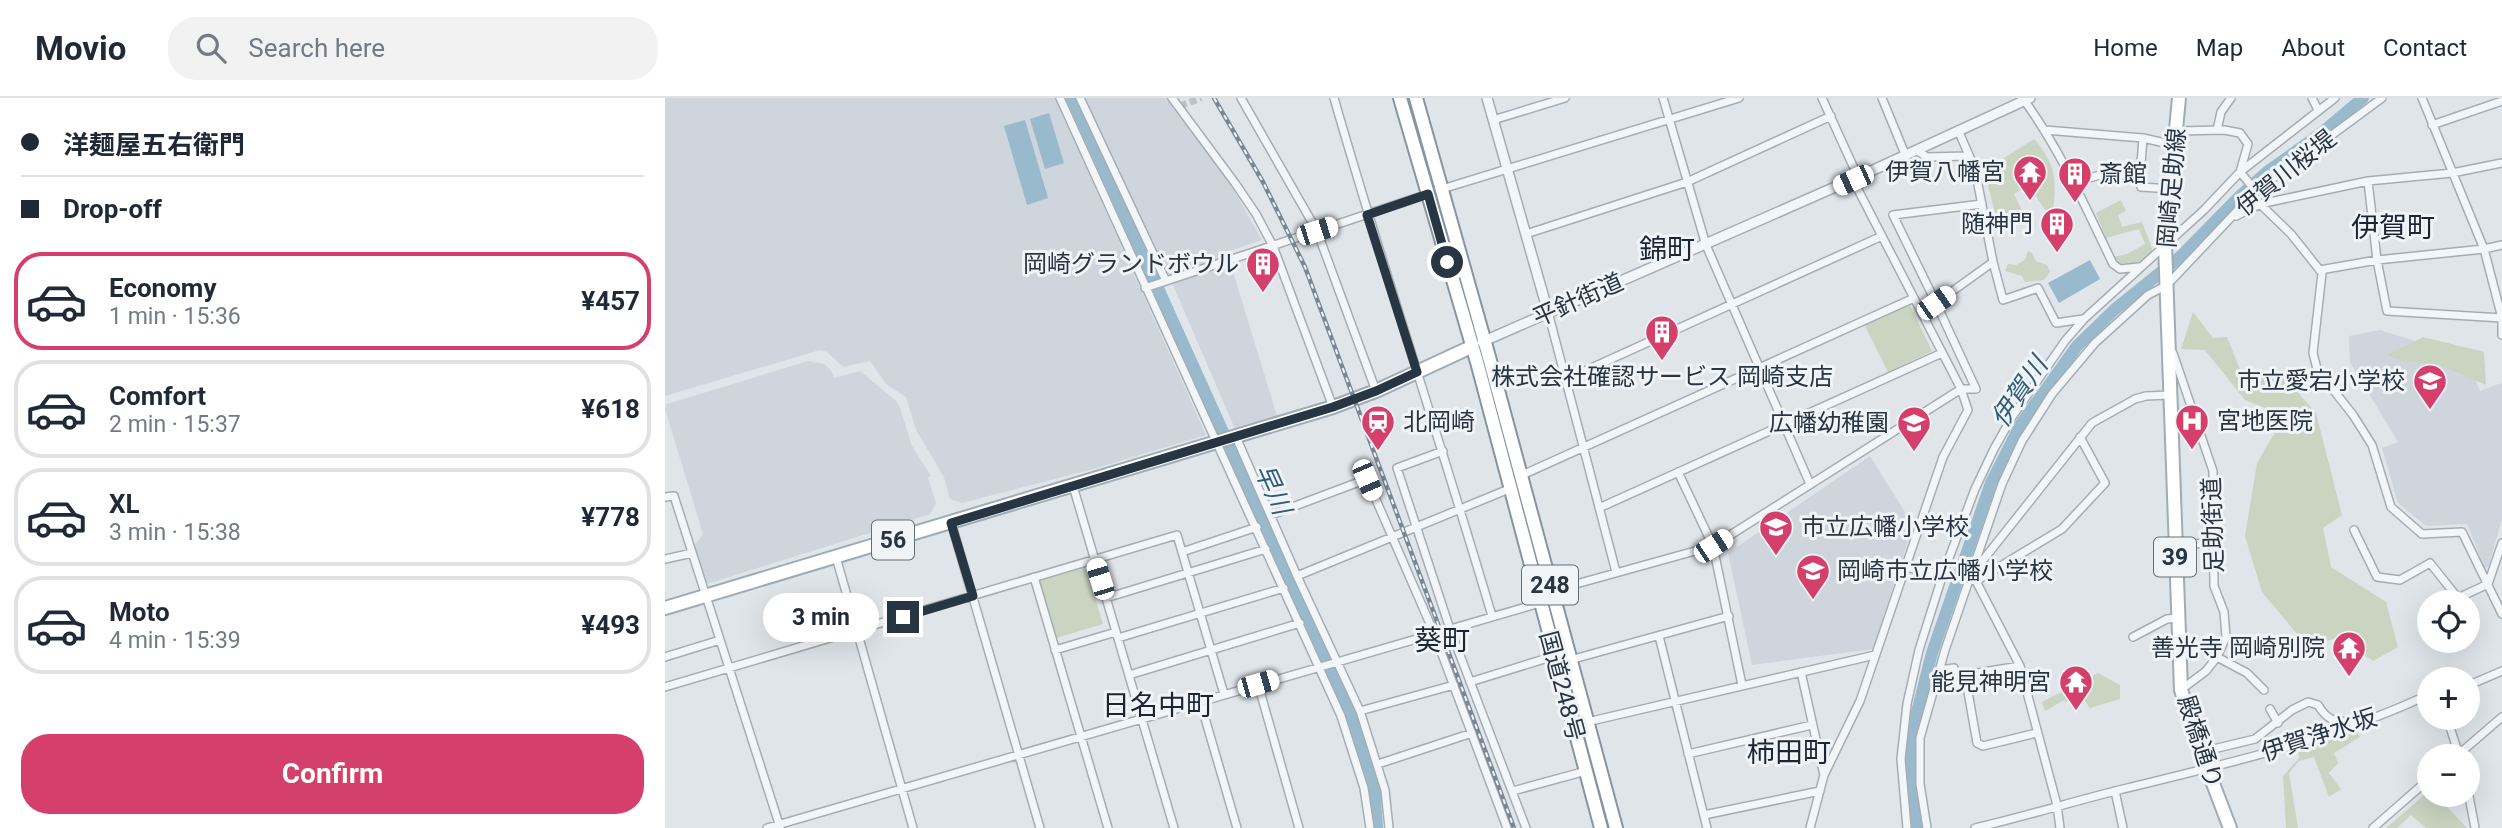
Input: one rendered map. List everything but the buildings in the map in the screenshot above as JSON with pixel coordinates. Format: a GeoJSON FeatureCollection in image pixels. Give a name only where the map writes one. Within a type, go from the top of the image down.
{"type":"FeatureCollection","features":[{"type":"Feature","properties":{"kind":"main road","name":"国道248号"},"geometry":{"type":"LineString","coordinates":[[1400,98],[1428,194],[1520,477],[1616,828]]}},
{"type":"Feature","properties":{"kind":"main road","name":"国道248号"},"geometry":{"type":"LineString","coordinates":[[1416,98],[1442,189],[1509,489],[1601,828]]}},
{"type":"Feature","properties":{"kind":"main road","name":"岡崎足助線"},"geometry":{"type":"LineString","coordinates":[[2167,281],[2166,248],[2179,98]]}},
{"type":"Feature","properties":{"kind":"main road","name":"殿橋通り"},"geometry":{"type":"LineString","coordinates":[[2167,281],[2181,690],[2230,828]]}},
{"type":"Feature","properties":{"kind":"main road","name":"平針街道"},"geometry":{"type":"LineString","coordinates":[[1236,437],[1376,391],[1478,344]]}},
{"type":"Feature","properties":{"kind":"main road","name":"56"},"geometry":{"type":"LineString","coordinates":[[665,608],[1236,437]]}},
{"type":"Feature","properties":{"kind":"street"},"geometry":{"type":"LineString","coordinates":[[1060,98],[1341,716],[1364,788],[1370,828]]}},
{"type":"Feature","properties":{"kind":"street"},"geometry":{"type":"LineString","coordinates":[[1080,98],[1166,281]]}},
{"type":"Feature","properties":{"kind":"street"},"geometry":{"type":"LineString","coordinates":[[1172,98],[1235,183],[1273,246],[1333,407]]}},
{"type":"Feature","properties":{"kind":"street"},"geometry":{"type":"LineString","coordinates":[[1241,98],[1317,231],[1376,391]]}},
{"type":"Feature","properties":{"kind":"street"},"geometry":{"type":"LineString","coordinates":[[1333,98],[1492,617]]}},
{"type":"Feature","properties":{"kind":"street"},"geometry":{"type":"LineString","coordinates":[[1487,98],[1567,379],[1616,572]]}},
{"type":"Feature","properties":{"kind":"street"},"geometry":{"type":"LineString","coordinates":[[1493,120],[1565,98]]}},
{"type":"Feature","properties":{"kind":"street"},"geometry":{"type":"LineString","coordinates":[[1663,98],[1706,244],[1810,484]]}},
{"type":"Feature","properties":{"kind":"street"},"geometry":{"type":"LineString","coordinates":[[1442,189],[1739,98]]}},
{"type":"Feature","properties":{"kind":"street"},"geometry":{"type":"LineString","coordinates":[[1809,828],[1824,775],[1860,701],[1943,457],[1968,410],[1961,389],[1882,236],[1822,98]]}},
{"type":"Feature","properties":{"kind":"street"},"geometry":{"type":"LineString","coordinates":[[1882,98],[1905,154]]}},
{"type":"Feature","properties":{"kind":"street"},"geometry":{"type":"LineString","coordinates":[[2217,131],[2221,112],[2231,98]]}},
{"type":"Feature","properties":{"kind":"street"},"geometry":{"type":"LineString","coordinates":[[2312,98],[2318,110]]}},
{"type":"Feature","properties":{"kind":"street","name":"伊賀川桜堤"},"geometry":{"type":"LineString","coordinates":[[1907,828],[1901,759],[1907,704],[1919,650],[1943,574],[1975,489],[1994,449],[2065,341],[2084,319],[2140,267],[2166,248],[2240,172],[2335,98]]}},
{"type":"Feature","properties":{"kind":"street","name":"伊賀川桜堤"},"geometry":{"type":"LineString","coordinates":[[1927,828],[1920,784],[1920,738],[1940,670],[2007,474],[2022,441],[2052,394],[2095,343],[2167,281],[2256,191],[2382,98]]}},
{"type":"Feature","properties":{"kind":"street"},"geometry":{"type":"LineString","coordinates":[[2422,98],[2484,249],[2502,318],[2502,334]]}},
{"type":"Feature","properties":{"kind":"street"},"geometry":{"type":"LineString","coordinates":[[2023,100],[2045,130],[2074,182],[2113,264],[2120,269],[2140,267]]}},
{"type":"Feature","properties":{"kind":"street","name":"平針街道"},"geometry":{"type":"LineString","coordinates":[[1478,344],[1856,179],[2023,100]]}},
{"type":"Feature","properties":{"kind":"street"},"geometry":{"type":"LineString","coordinates":[[2432,125],[2502,101]]}},
{"type":"Feature","properties":{"kind":"street"},"geometry":{"type":"LineString","coordinates":[[1526,234],[1687,182],[1831,116]]}},
{"type":"Feature","properties":{"kind":"street"},"geometry":{"type":"LineString","coordinates":[[1958,130],[1975,169],[2003,300],[2038,288],[2056,323],[2084,319]]}},
{"type":"Feature","properties":{"kind":"street"},"geometry":{"type":"LineString","coordinates":[[2045,130],[2143,138],[2174,145]]}},
{"type":"Feature","properties":{"kind":"street"},"geometry":{"type":"LineString","coordinates":[[2176,131],[2239,133],[2248,144],[2240,172],[2256,191]]}},
{"type":"Feature","properties":{"kind":"street"},"geometry":{"type":"LineString","coordinates":[[2143,138],[2141,187],[2171,189]]}},
{"type":"Feature","properties":{"kind":"street"},"geometry":{"type":"LineString","coordinates":[[1916,149],[1927,157],[1968,156]]}},
{"type":"Feature","properties":{"kind":"street"},"geometry":{"type":"LineString","coordinates":[[2227,221],[2260,204],[2368,181],[2452,173],[2502,163]]}},
{"type":"Feature","properties":{"kind":"street"},"geometry":{"type":"LineString","coordinates":[[2074,182],[2141,164]]}},
{"type":"Feature","properties":{"kind":"street"},"geometry":{"type":"LineString","coordinates":[[2368,181],[2377,260],[2387,311],[2502,318]]}},
{"type":"Feature","properties":{"kind":"street"},"geometry":{"type":"LineString","coordinates":[[1145,288],[1428,194]]}},
{"type":"Feature","properties":{"kind":"street"},"geometry":{"type":"LineString","coordinates":[[1551,591],[1713,546],[1961,389],[1976,389],[1893,215],[1982,204]]}},
{"type":"Feature","properties":{"kind":"street"},"geometry":{"type":"LineString","coordinates":[[2260,204],[2291,234],[2320,270],[2321,284],[2313,353],[2317,369],[2353,415],[2372,445],[2391,507],[2422,534],[2462,532],[2502,614]]}},
{"type":"Feature","properties":{"kind":"street"},"geometry":{"type":"LineString","coordinates":[[1567,379],[1882,236]]}},
{"type":"Feature","properties":{"kind":"street"},"geometry":{"type":"LineString","coordinates":[[2320,270],[2377,260],[2502,245]]}},
{"type":"Feature","properties":{"kind":"street"},"geometry":{"type":"LineString","coordinates":[[1936,303],[1993,262]]}},
{"type":"Feature","properties":{"kind":"street"},"geometry":{"type":"LineString","coordinates":[[1520,477],[1914,298]]}},
{"type":"Feature","properties":{"kind":"street","name":"足助街道"},"geometry":{"type":"LineString","coordinates":[[2170,346],[2213,471],[2214,586],[2224,612],[2226,637],[2217,657]]}},
{"type":"Feature","properties":{"kind":"street"},"geometry":{"type":"LineString","coordinates":[[1599,508],[1942,353]]}},
{"type":"Feature","properties":{"kind":"street"},"geometry":{"type":"LineString","coordinates":[[1972,578],[2092,423],[2135,399],[2169,395]]}},
{"type":"Feature","properties":{"kind":"street"},"geometry":{"type":"LineString","coordinates":[[1236,437],[1360,711],[1385,790],[1389,828]]}},
{"type":"Feature","properties":{"kind":"street"},"geometry":{"type":"LineString","coordinates":[[1905,567],[1972,578],[2062,529],[2105,482],[2080,437]]}},
{"type":"Feature","properties":{"kind":"street"},"geometry":{"type":"LineString","coordinates":[[1443,451],[1397,468],[1450,629],[1527,828]]}},
{"type":"Feature","properties":{"kind":"street"},"geometry":{"type":"LineString","coordinates":[[1678,472],[1713,546],[1742,685]]}},
{"type":"Feature","properties":{"kind":"street"},"geometry":{"type":"LineString","coordinates":[[1271,515],[1367,480],[1434,633],[1507,828]]}},
{"type":"Feature","properties":{"kind":"street"},"geometry":{"type":"LineString","coordinates":[[1073,486],[1174,828]]}},
{"type":"Feature","properties":{"kind":"street"},"geometry":{"type":"LineString","coordinates":[[1297,576],[1509,489]]}},
{"type":"Feature","properties":{"kind":"street"},"geometry":{"type":"LineString","coordinates":[[665,497],[674,496],[779,826]]}},
{"type":"Feature","properties":{"kind":"street"},"geometry":{"type":"LineString","coordinates":[[951,523],[1040,828]]}},
{"type":"Feature","properties":{"kind":"street"},"geometry":{"type":"LineString","coordinates":[[1182,552],[1257,527]]}},
{"type":"Feature","properties":{"kind":"street"},"geometry":{"type":"LineString","coordinates":[[2354,530],[2377,577],[2400,580],[2430,562],[2458,598],[2488,584],[2502,543]]}},
{"type":"Feature","properties":{"kind":"street"},"geometry":{"type":"LineString","coordinates":[[665,687],[1177,535],[1224,694]]}},
{"type":"Feature","properties":{"kind":"street"},"geometry":{"type":"LineString","coordinates":[[2174,543],[2214,544]]}},
{"type":"Feature","properties":{"kind":"street"},"geometry":{"type":"LineString","coordinates":[[1106,598],[1266,549]]}},
{"type":"Feature","properties":{"kind":"street"},"geometry":{"type":"LineString","coordinates":[[665,559],[692,553]]}},
{"type":"Feature","properties":{"kind":"street"},"geometry":{"type":"LineString","coordinates":[[835,557],[913,828]]}},
{"type":"Feature","properties":{"kind":"street"},"geometry":{"type":"LineString","coordinates":[[1034,577],[1108,828]]}},
{"type":"Feature","properties":{"kind":"street"},"geometry":{"type":"LineString","coordinates":[[1972,578],[2020,666],[2057,805],[2060,828]]}},
{"type":"Feature","properties":{"kind":"street"},"geometry":{"type":"LineString","coordinates":[[1055,650],[1201,614],[1284,588]]}},
{"type":"Feature","properties":{"kind":"street"},"geometry":{"type":"LineString","coordinates":[[768,828],[1540,603]]}},
{"type":"Feature","properties":{"kind":"street"},"geometry":{"type":"LineString","coordinates":[[1570,660],[1729,616]]}},
{"type":"Feature","properties":{"kind":"street"},"geometry":{"type":"LineString","coordinates":[[2133,637],[2167,619],[2177,618]]}},
{"type":"Feature","properties":{"kind":"street"},"geometry":{"type":"LineString","coordinates":[[1129,675],[1300,624]]}},
{"type":"Feature","properties":{"kind":"street"},"geometry":{"type":"LineString","coordinates":[[1659,636],[1707,828]]}},
{"type":"Feature","properties":{"kind":"street"},"geometry":{"type":"LineString","coordinates":[[665,657],[720,640]]}},
{"type":"Feature","properties":{"kind":"street"},"geometry":{"type":"LineString","coordinates":[[1587,722],[1875,655]]}},
{"type":"Feature","properties":{"kind":"street"},"geometry":{"type":"LineString","coordinates":[[1470,681],[1554,656]]}},
{"type":"Feature","properties":{"kind":"street"},"geometry":{"type":"LineString","coordinates":[[2181,690],[2206,671],[2217,657],[2247,673],[2264,690]]}},
{"type":"Feature","properties":{"kind":"street"},"geometry":{"type":"LineString","coordinates":[[1940,670],[1954,668],[1956,676],[1965,676],[2020,666]]}},
{"type":"Feature","properties":{"kind":"street"},"geometry":{"type":"LineString","coordinates":[[2480,680],[2502,671]]}},
{"type":"Feature","properties":{"kind":"street"},"geometry":{"type":"LineString","coordinates":[[1801,672],[1824,775]]}},
{"type":"Feature","properties":{"kind":"street"},"geometry":{"type":"LineString","coordinates":[[1965,676],[1977,743],[1983,746],[2037,733]]}},
{"type":"Feature","properties":{"kind":"street"},"geometry":{"type":"LineString","coordinates":[[1258,684],[1299,828]]}},
{"type":"Feature","properties":{"kind":"street"},"geometry":{"type":"LineString","coordinates":[[1360,711],[1454,685]]}},
{"type":"Feature","properties":{"kind":"street","name":"伊賀浄水坂"},"geometry":{"type":"LineString","coordinates":[[1975,828],[1996,826],[2057,805],[2275,751],[2358,724],[2417,700]]}},
{"type":"Feature","properties":{"kind":"street"},"geometry":{"type":"LineString","coordinates":[[1200,701],[1237,828]]}},
{"type":"Feature","properties":{"kind":"street"},"geometry":{"type":"LineString","coordinates":[[2201,752],[2255,739],[2292,710],[2308,702],[2318,705],[2326,717],[2338,723],[2352,721]]}},
{"type":"Feature","properties":{"kind":"street"},"geometry":{"type":"LineString","coordinates":[[2270,709],[2278,723]]}},
{"type":"Feature","properties":{"kind":"street"},"geometry":{"type":"LineString","coordinates":[[2471,744],[2502,717]]}},
{"type":"Feature","properties":{"kind":"street"},"geometry":{"type":"LineString","coordinates":[[1688,754],[1812,725]]}},
{"type":"Feature","properties":{"kind":"street"},"geometry":{"type":"LineString","coordinates":[[1378,764],[1472,733]]}},
{"type":"Feature","properties":{"kind":"street"},"geometry":{"type":"LineString","coordinates":[[1513,791],[1586,771]]}},
{"type":"Feature","properties":{"kind":"street"},"geometry":{"type":"LineString","coordinates":[[2373,828],[2417,790]]}},
{"type":"Feature","properties":{"kind":"street"},"geometry":{"type":"LineString","coordinates":[[1704,815],[1820,791]]}},
{"type":"Feature","properties":{"kind":"street"},"geometry":{"type":"LineString","coordinates":[[2115,791],[2123,828]]}},
{"type":"Feature","properties":{"kind":"street"},"geometry":{"type":"LineString","coordinates":[[2471,807],[2475,828]]}},
{"type":"Feature","properties":{"kind":"shaded area"},"geometry":{"type":"Polygon","coordinates":[[[665,98],[1055,98],[1206,435],[1090,470],[962,503],[950,499],[944,477],[916,430],[906,397],[886,384],[870,361],[843,367],[827,352],[820,350],[665,396],[665,98]]]}},
{"type":"Feature","properties":{"kind":"shaded area"},"geometry":{"type":"Polygon","coordinates":[[[1084,98],[1166,98],[1231,185],[1262,240],[1227,252],[1277,416],[1235,429],[1166,269],[1084,98]]]}},
{"type":"Feature","properties":{"kind":"shaded area"},"geometry":{"type":"Polygon","coordinates":[[[2380,330],[2467,357],[2480,391],[2502,383],[2502,519],[2489,565],[2485,569],[2467,524],[2426,526],[2398,503],[2382,448],[2398,442],[2350,362],[2349,336],[2380,330]]]}},
{"type":"Feature","properties":{"kind":"shaded area"},"geometry":{"type":"Polygon","coordinates":[[[808,361],[824,364],[831,370],[834,378],[860,371],[896,401],[912,446],[931,476],[928,478],[936,503],[930,514],[707,584],[704,582],[694,546],[703,534],[665,409],[667,404],[808,361]]]}},
{"type":"Feature","properties":{"kind":"shaded area","name":"岡崎市立広幡小学校"},"geometry":{"type":"Polygon","coordinates":[[[1870,456],[1913,525],[1873,649],[1752,665],[1728,553],[1870,456]]]}},
{"type":"Feature","properties":{"kind":"green space"},"geometry":{"type":"Polygon","coordinates":[[[2034,139],[2053,172],[2053,210],[2045,210],[2029,185],[2014,194],[2026,219],[2021,226],[2011,221],[1999,229],[1985,173],[2034,139]]]}},
{"type":"Feature","properties":{"kind":"green space"},"geometry":{"type":"Polygon","coordinates":[[[2121,200],[2126,211],[2118,215],[2122,227],[2142,222],[2153,251],[2139,263],[2117,264],[2113,257],[2127,254],[2145,244],[2139,229],[2106,238],[2096,213],[2121,200]]]}},
{"type":"Feature","properties":{"kind":"green space"},"geometry":{"type":"Polygon","coordinates":[[[2028,251],[2036,261],[2047,265],[2050,272],[2044,280],[2025,282],[2022,276],[2005,271],[2008,264],[2016,265],[2025,260],[2028,251]]]}},
{"type":"Feature","properties":{"kind":"green space"},"geometry":{"type":"Polygon","coordinates":[[[1909,303],[1932,351],[1888,372],[1864,324],[1909,303]]]}},
{"type":"Feature","properties":{"kind":"green space"},"geometry":{"type":"Polygon","coordinates":[[[2193,312],[2213,338],[2227,337],[2245,382],[2280,372],[2316,413],[2342,515],[2323,528],[2331,567],[2386,602],[2398,647],[2373,661],[2336,638],[2308,647],[2262,592],[2245,536],[2257,463],[2274,434],[2273,411],[2245,400],[2205,350],[2181,349],[2193,312]]]}},
{"type":"Feature","properties":{"kind":"green space"},"geometry":{"type":"Polygon","coordinates":[[[2423,337],[2484,352],[2486,385],[2438,364],[2403,361],[2387,355],[2423,337]]]}},
{"type":"Feature","properties":{"kind":"green space"},"geometry":{"type":"Polygon","coordinates":[[[1085,565],[1103,624],[1056,638],[1039,579],[1085,565]]]}},
{"type":"Feature","properties":{"kind":"green space"},"geometry":{"type":"Polygon","coordinates":[[[2098,673],[2120,685],[2120,699],[2090,708],[2082,697],[2066,702],[2064,700],[2045,711],[2042,702],[2098,673]]]}},
{"type":"Feature","properties":{"kind":"green space"},"geometry":{"type":"Polygon","coordinates":[[[2356,730],[2360,737],[2334,753],[2338,763],[2329,773],[2341,789],[2329,797],[2314,757],[2299,761],[2289,773],[2298,828],[2286,828],[2283,776],[2299,758],[2298,747],[2356,730]]]}},
{"type":"Feature","properties":{"kind":"green space"},"geometry":{"type":"Polygon","coordinates":[[[2417,801],[2417,807],[2447,807],[2467,828],[2426,828],[2411,815],[2397,828],[2386,828],[2417,801]]]}},
{"type":"Feature","properties":{"kind":"water"},"geometry":{"type":"Polygon","coordinates":[[[1049,113],[1064,163],[1045,169],[1030,119],[1049,113]]]}},
{"type":"Feature","properties":{"kind":"water"},"geometry":{"type":"Polygon","coordinates":[[[1025,120],[1048,198],[1027,205],[1004,126],[1025,120]]]}},
{"type":"Feature","properties":{"kind":"water"},"geometry":{"type":"Polygon","coordinates":[[[2090,260],[2100,279],[2059,303],[2048,283],[2090,260]]]}},
{"type":"Feature","properties":{"kind":"waterway","name":"早川"},"geometry":{"type":"LineString","coordinates":[[1072,98],[1350,713],[1374,784],[1377,828]]}},
{"type":"Feature","properties":{"kind":"waterway","name":"伊賀川"},"geometry":{"type":"LineString","coordinates":[[1918,828],[1910,753],[1915,720],[1932,653],[1991,483],[2021,424],[2077,346],[2114,310],[2181,256],[2267,172],[2319,135],[2363,98]]}},
{"type":"Feature","properties":{"kind":"tunnel"},"geometry":{"type":"LineString","coordinates":[[1180,106],[1201,98]]}},
{"type":"Feature","properties":{"kind":"railway"},"geometry":{"type":"LineString","coordinates":[[1214,98],[1263,182],[1305,267],[1514,828]]}},
{"type":"Feature","properties":{"kind":"place","name":"伊賀八幡宮"},"geometry":{"type":"Point","coordinates":[2030,202]}},
{"type":"Feature","properties":{"kind":"place","name":"斎館"},"geometry":{"type":"Point","coordinates":[2075,204]}},
{"type":"Feature","properties":{"kind":"place","name":"随神門"},"geometry":{"type":"Point","coordinates":[2057,254]}},
{"type":"Feature","properties":{"kind":"place","name":"岡崎グランドボウル"},"geometry":{"type":"Point","coordinates":[1263,294]}},
{"type":"Feature","properties":{"kind":"place","name":"株式会社確認サービス 岡崎支店"},"geometry":{"type":"Point","coordinates":[1662,362]}},
{"type":"Feature","properties":{"kind":"place","name":"市立愛宕小学校"},"geometry":{"type":"Point","coordinates":[2430,411]}},
{"type":"Feature","properties":{"kind":"place","name":"宮地医院"},"geometry":{"type":"Point","coordinates":[2192,451]}},
{"type":"Feature","properties":{"kind":"place","name":"北岡崎"},"geometry":{"type":"Point","coordinates":[1378,452]}},
{"type":"Feature","properties":{"kind":"place","name":"広幡幼稚園"},"geometry":{"type":"Point","coordinates":[1914,453]}},
{"type":"Feature","properties":{"kind":"place","name":"市立広幡小学校"},"geometry":{"type":"Point","coordinates":[1776,557]}},
{"type":"Feature","properties":{"kind":"place","name":"岡崎市立広幡小学校"},"geometry":{"type":"Point","coordinates":[1813,601]}},
{"type":"Feature","properties":{"kind":"place","name":"善光寺 岡崎別院"},"geometry":{"type":"Point","coordinates":[2349,678]}},
{"type":"Feature","properties":{"kind":"place","name":"能見神明宮"},"geometry":{"type":"Point","coordinates":[2076,712]}},
{"type":"Feature","properties":{"kind":"district","name":"伊賀町"},"geometry":{"type":"Point","coordinates":[2393,227]}},
{"type":"Feature","properties":{"kind":"district","name":"錦町"},"geometry":{"type":"Point","coordinates":[1667,249]}},
{"type":"Feature","properties":{"kind":"district","name":"葵町"},"geometry":{"type":"Point","coordinates":[1442,640]}},
{"type":"Feature","properties":{"kind":"district","name":"日名中町"},"geometry":{"type":"Point","coordinates":[1158,705]}},
{"type":"Feature","properties":{"kind":"district","name":"柿田町"},"geometry":{"type":"Point","coordinates":[1789,752]}},
{"type":"Feature","properties":{"kind":"route"},"geometry":{"type":"LineString","coordinates":[[903,617],[973,596],[951,523],[1333,407],[1417,372],[1367,215],[1428,194],[1447,262]]}}]}
